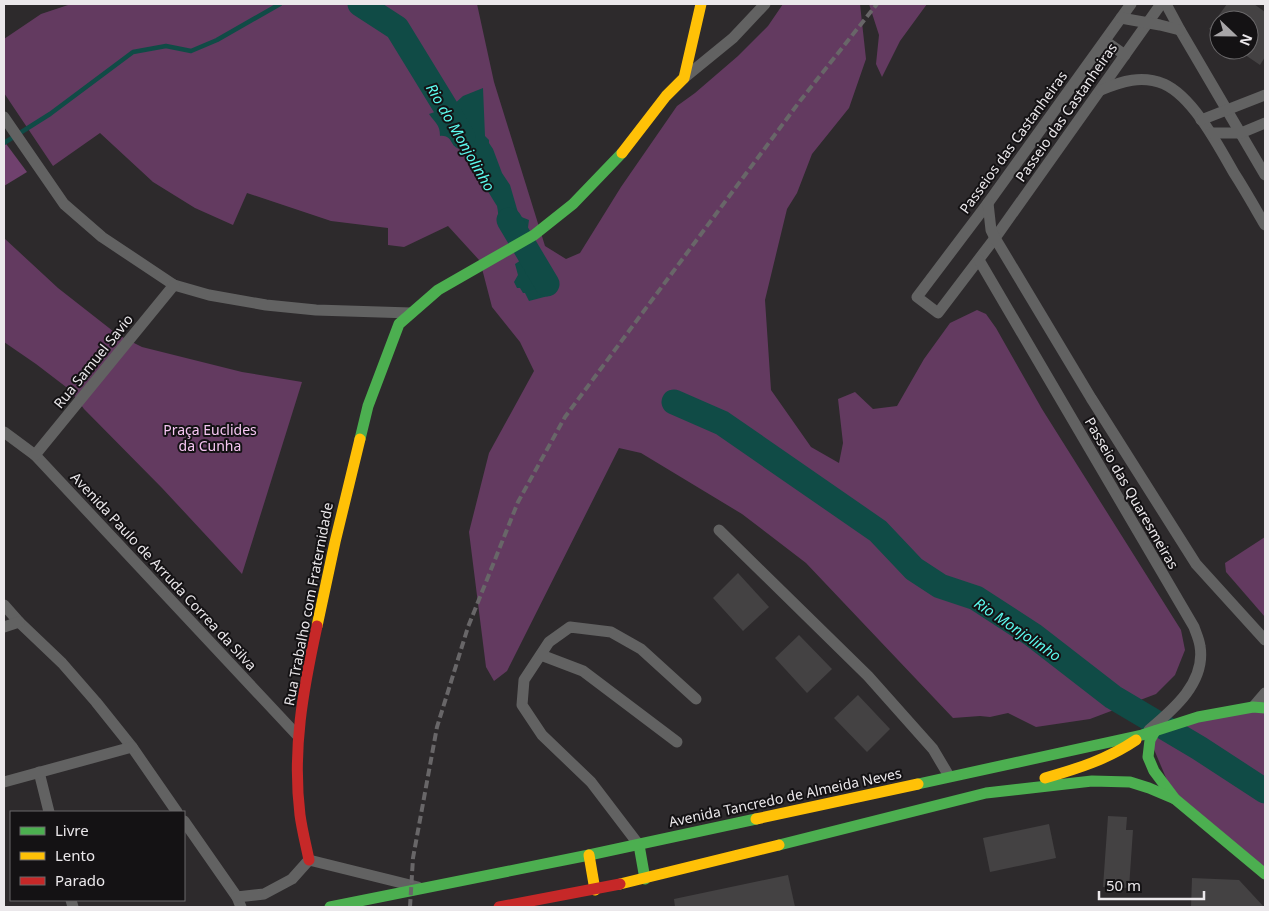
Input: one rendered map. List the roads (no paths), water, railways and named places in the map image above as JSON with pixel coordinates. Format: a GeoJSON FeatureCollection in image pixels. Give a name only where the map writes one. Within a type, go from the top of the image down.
{"type":"FeatureCollection","features":[{"type":"Feature","properties":{"kind":"main road"},"geometry":{"type":"LineString","coordinates":[[684,78],[701,4]]}},
{"type":"Feature","properties":{"kind":"main road","name":"Rua Trabalho com Fraternidade"},"geometry":{"type":"LineString","coordinates":[[309,860],[300,816],[297,766],[298,736],[306,676],[324,589],[368,406],[399,324],[438,290],[534,235],[573,204],[617,160],[666,96],[684,78]]}},
{"type":"Feature","properties":{"kind":"main road"},"geometry":{"type":"LineString","coordinates":[[499,907],[645,879],[986,793],[1101,761],[1123,750],[1149,732],[1198,717],[1253,707],[1265,708]]}},
{"type":"Feature","properties":{"kind":"main road"},"geometry":{"type":"LineString","coordinates":[[1149,732],[1148,756],[1154,771],[1175,798],[1265,874]]}},
{"type":"Feature","properties":{"kind":"main road","name":"Avenida Tancredo de Almeida Neves"},"geometry":{"type":"LineString","coordinates":[[330,907],[639,845],[1149,732]]}},
{"type":"Feature","properties":{"kind":"main road"},"geometry":{"type":"LineString","coordinates":[[986,793],[1092,781],[1130,782],[1175,798]]}},
{"type":"Feature","properties":{"kind":"main road"},"geometry":{"type":"LineString","coordinates":[[639,845],[645,879]]}},
{"type":"Feature","properties":{"kind":"main road"},"geometry":{"type":"LineString","coordinates":[[589,855],[595,890]]}},
{"type":"Feature","properties":{"kind":"street"},"geometry":{"type":"LineString","coordinates":[[684,78],[733,38],[765,4]]}},
{"type":"Feature","properties":{"kind":"street","name":"Passeios das Castanheiras"},"geometry":{"type":"LineString","coordinates":[[979,260],[938,313],[917,297],[988,203],[1131,4]]}},
{"type":"Feature","properties":{"kind":"street","name":"Passeio das Castanheiras"},"geometry":{"type":"LineString","coordinates":[[995,238],[1161,4]]}},
{"type":"Feature","properties":{"kind":"street"},"geometry":{"type":"LineString","coordinates":[[1166,4],[1265,175]]}},
{"type":"Feature","properties":{"kind":"street"},"geometry":{"type":"LineString","coordinates":[[1121,18],[1180,30]]}},
{"type":"Feature","properties":{"kind":"street"},"geometry":{"type":"LineString","coordinates":[[1105,41],[1125,55]]}},
{"type":"Feature","properties":{"kind":"street"},"geometry":{"type":"LineString","coordinates":[[1100,91],[1134,79],[1154,81],[1173,89],[1211,133],[1265,225]]}},
{"type":"Feature","properties":{"kind":"street"},"geometry":{"type":"LineString","coordinates":[[1201,120],[1265,95]]}},
{"type":"Feature","properties":{"kind":"street"},"geometry":{"type":"LineString","coordinates":[[4,117],[64,204],[102,237],[174,285],[209,295],[266,305],[316,310],[411,313]]}},
{"type":"Feature","properties":{"kind":"street"},"geometry":{"type":"LineString","coordinates":[[1211,133],[1240,133],[1265,123]]}},
{"type":"Feature","properties":{"kind":"street","name":"Passeio das Quaresmeiras"},"geometry":{"type":"LineString","coordinates":[[988,203],[991,230],[995,238],[1091,398],[1196,564],[1265,640]]}},
{"type":"Feature","properties":{"kind":"street"},"geometry":{"type":"LineString","coordinates":[[979,260],[995,238]]}},
{"type":"Feature","properties":{"kind":"street","name":"Passeio das Quaresmeiras"},"geometry":{"type":"LineString","coordinates":[[979,260],[1194,627],[1200,643],[1199,664],[1190,689],[1176,707],[1149,732]]}},
{"type":"Feature","properties":{"kind":"street","name":"Rua Samuel Savio"},"geometry":{"type":"LineString","coordinates":[[35,455],[174,285]]}},
{"type":"Feature","properties":{"kind":"street","name":"Avenida Paulo de Arruda Correa da Silva"},"geometry":{"type":"LineString","coordinates":[[4,432],[35,455],[298,736]]}},
{"type":"Feature","properties":{"kind":"street"},"geometry":{"type":"LineString","coordinates":[[719,530],[868,676],[933,749],[949,776]]}},
{"type":"Feature","properties":{"kind":"street"},"geometry":{"type":"LineString","coordinates":[[4,605],[62,663],[96,702],[132,747],[176,811]]}},
{"type":"Feature","properties":{"kind":"street"},"geometry":{"type":"LineString","coordinates":[[4,627],[19,622]]}},
{"type":"Feature","properties":{"kind":"street"},"geometry":{"type":"LineString","coordinates":[[639,845],[591,782],[542,735],[522,705],[524,680],[549,642],[570,627],[611,632],[641,649],[696,698]]}},
{"type":"Feature","properties":{"kind":"street"},"geometry":{"type":"LineString","coordinates":[[541,655],[583,671],[677,742]]}},
{"type":"Feature","properties":{"kind":"street"},"geometry":{"type":"LineString","coordinates":[[1253,707],[1265,693]]}},
{"type":"Feature","properties":{"kind":"street"},"geometry":{"type":"LineString","coordinates":[[4,782],[132,747]]}},
{"type":"Feature","properties":{"kind":"street"},"geometry":{"type":"LineString","coordinates":[[39,772],[49,811]]}},
{"type":"Feature","properties":{"kind":"street"},"geometry":{"type":"LineString","coordinates":[[185,823],[239,902],[264,894],[292,879],[309,860]]}},
{"type":"Feature","properties":{"kind":"street","name":"Avenida Tancredo de Almeida Neves"},"geometry":{"type":"LineString","coordinates":[[309,860],[422,888]]}},
{"type":"Feature","properties":{"kind":"water"},"geometry":{"type":"Polygon","coordinates":[[[483,88],[485,136],[489,140],[502,173],[510,185],[519,216],[529,220],[527,235],[516,243],[505,231],[504,223],[499,219],[497,206],[487,189],[484,179],[479,177],[477,167],[473,164],[470,155],[459,145],[454,146],[447,137],[440,136],[438,126],[429,114],[452,106],[463,96],[483,88]]]}},
{"type":"Feature","properties":{"kind":"water"},"geometry":{"type":"Polygon","coordinates":[[[526,257],[533,268],[545,273],[554,285],[548,296],[529,301],[525,293],[520,288],[517,288],[514,282],[518,275],[515,264],[526,257]]]}},
{"type":"Feature","properties":{"kind":"waterway"},"geometry":{"type":"LineString","coordinates":[[4,143],[50,114],[133,52],[166,46],[191,51],[217,40],[280,4]]}},
{"type":"Feature","properties":{"kind":"waterway","name":"Rio do Monjolinho"},"geometry":{"type":"LineString","coordinates":[[360,4],[397,28],[463,137]]}},
{"type":"Feature","properties":{"kind":"waterway","name":"Rio do Monjolinho"},"geometry":{"type":"LineString","coordinates":[[509,220],[547,284]]}},
{"type":"Feature","properties":{"kind":"waterway","name":"Rio Monjolinho"},"geometry":{"type":"LineString","coordinates":[[674,402],[722,423],[878,531],[914,569],[940,586],[976,598],[1033,635],[1113,697],[1199,748],[1265,791]]}},
{"type":"Feature","properties":{"kind":"railway"},"geometry":{"type":"LineString","coordinates":[[410,907],[413,858],[437,727],[468,627],[518,502],[565,417],[800,101],[877,4]]}},
{"type":"Feature","properties":{"kind":"park label","name":"Praça Euclides da Cunha"},"geometry":{"type":"Point","coordinates":[210,438]}}]}
